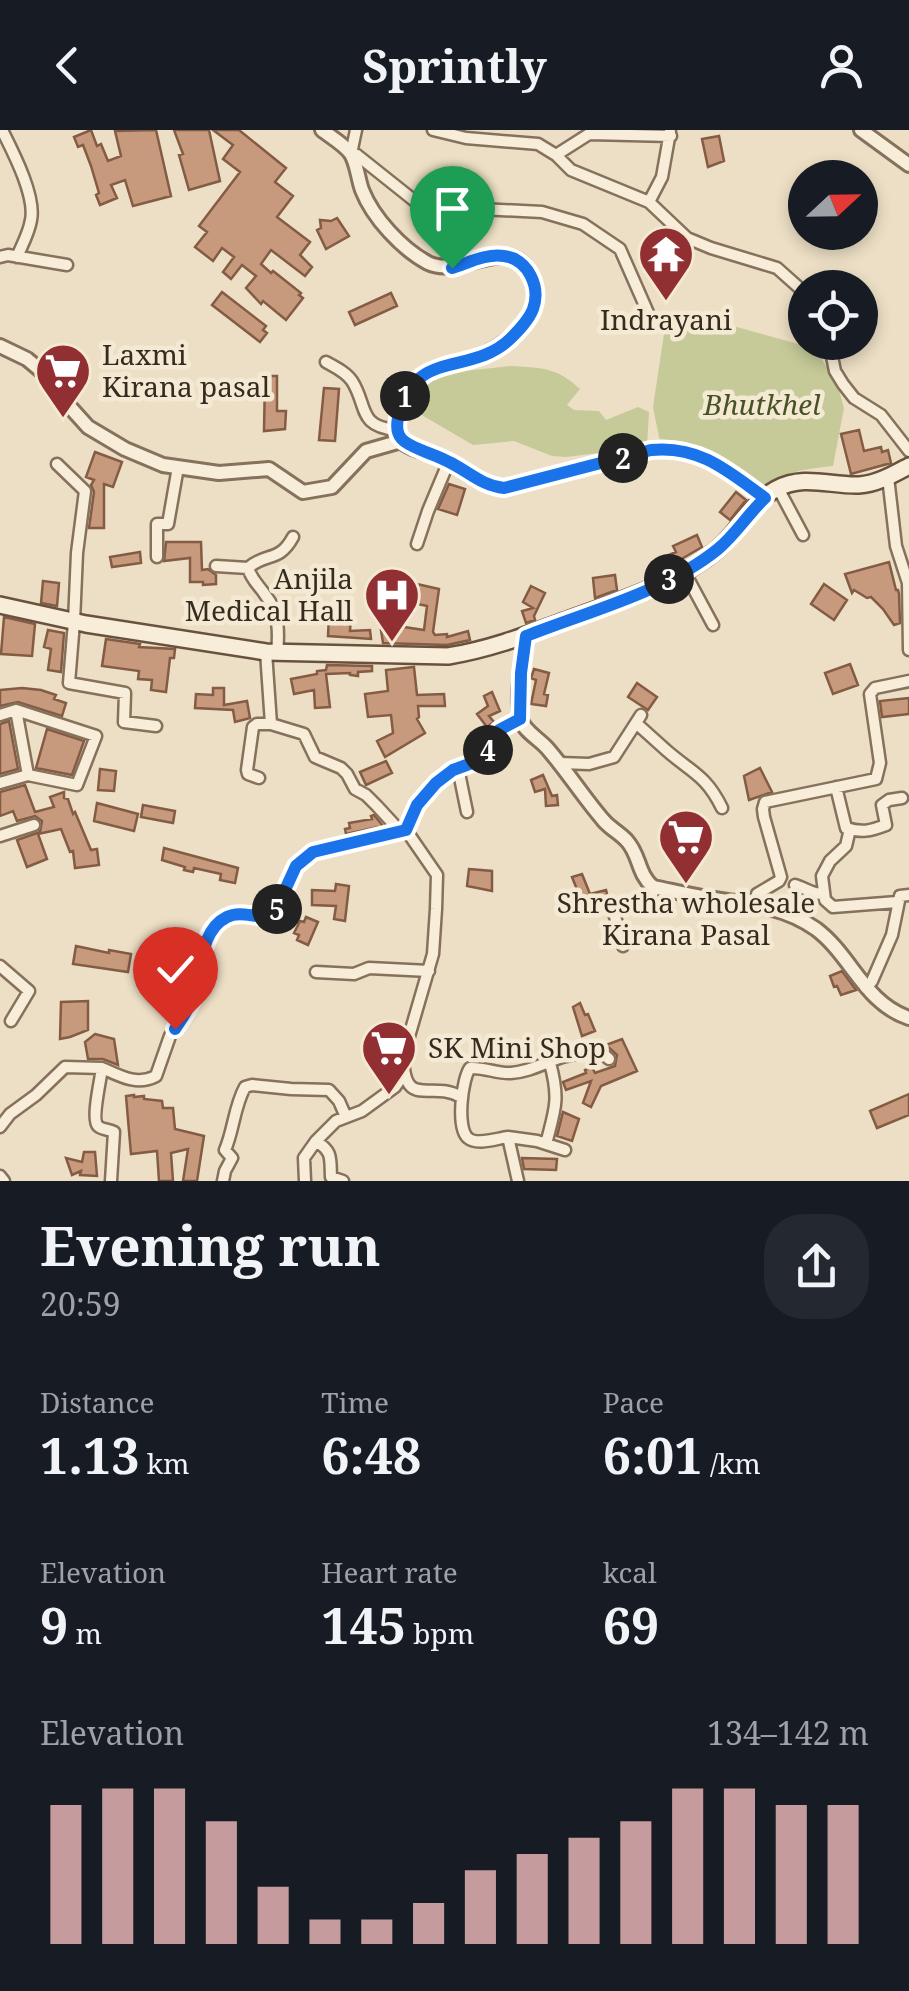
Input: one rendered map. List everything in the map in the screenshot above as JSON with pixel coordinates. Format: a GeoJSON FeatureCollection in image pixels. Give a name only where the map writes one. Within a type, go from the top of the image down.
{"type":"FeatureCollection","features":[{"type":"Feature","properties":{"kind":"main road"},"geometry":{"type":"LineString","coordinates":[[0,605],[74,622],[272,652],[448,656],[526,636],[632,597],[718,549],[771,493],[798,481],[860,485],[909,466]]}},
{"type":"Feature","properties":{"kind":"street"},"geometry":{"type":"LineString","coordinates":[[2,130],[32,210],[17,257]]}},
{"type":"Feature","properties":{"kind":"street"},"geometry":{"type":"LineString","coordinates":[[322,130],[421,206],[542,212],[583,224],[620,249],[649,314],[658,324]]}},
{"type":"Feature","properties":{"kind":"street"},"geometry":{"type":"LineString","coordinates":[[0,346],[27,358],[57,384],[88,427],[125,449],[163,465],[218,472],[269,469],[303,492],[332,487],[366,451],[385,448],[398,436],[405,396],[422,376],[432,369],[500,348],[533,309],[534,287],[524,265],[509,256],[497,255],[452,268],[438,267],[412,252],[368,204],[351,154],[356,130]]}},
{"type":"Feature","properties":{"kind":"street"},"geometry":{"type":"LineString","coordinates":[[433,130],[466,138],[538,144],[571,170],[649,202],[687,238],[777,268],[788,278]]}},
{"type":"Feature","properties":{"kind":"street"},"geometry":{"type":"LineString","coordinates":[[861,130],[909,165]]}},
{"type":"Feature","properties":{"kind":"street"},"geometry":{"type":"LineString","coordinates":[[556,155],[589,132],[671,133],[662,177],[649,202]]}},
{"type":"Feature","properties":{"kind":"street"},"geometry":{"type":"LineString","coordinates":[[0,257],[66,265]]}},
{"type":"Feature","properties":{"kind":"street"},"geometry":{"type":"LineString","coordinates":[[833,360],[835,371],[854,398],[880,415],[909,451]]}},
{"type":"Feature","properties":{"kind":"street"},"geometry":{"type":"LineString","coordinates":[[326,362],[351,379],[364,415],[373,425],[449,461],[492,487],[504,488],[651,450],[683,450],[771,493],[802,534]]}},
{"type":"Feature","properties":{"kind":"street"},"geometry":{"type":"LineString","coordinates":[[417,544],[449,461]]}},
{"type":"Feature","properties":{"kind":"street"},"geometry":{"type":"LineString","coordinates":[[57,464],[85,491],[69,683],[125,693],[124,722],[156,726]]}},
{"type":"Feature","properties":{"kind":"street"},"geometry":{"type":"LineString","coordinates":[[157,557],[156,524],[168,524],[178,467]]}},
{"type":"Feature","properties":{"kind":"street"},"geometry":{"type":"LineString","coordinates":[[888,477],[896,546],[908,584],[909,650]]}},
{"type":"Feature","properties":{"kind":"street"},"geometry":{"type":"LineString","coordinates":[[216,566],[248,568],[280,554],[293,537]]}},
{"type":"Feature","properties":{"kind":"street"},"geometry":{"type":"LineString","coordinates":[[248,568],[254,584],[272,604],[279,635],[272,652],[271,724]]}},
{"type":"Feature","properties":{"kind":"street"},"geometry":{"type":"LineString","coordinates":[[684,571],[713,626]]}},
{"type":"Feature","properties":{"kind":"street"},"geometry":{"type":"LineString","coordinates":[[526,636],[521,673],[520,719],[524,728],[560,763],[612,830],[626,839],[642,876],[653,887],[756,904],[799,919],[826,937],[877,1001],[893,1013],[909,1018]]}},
{"type":"Feature","properties":{"kind":"street"},"geometry":{"type":"LineString","coordinates":[[756,904],[758,894],[781,877],[764,817],[765,802],[876,779],[880,763],[870,694],[875,688],[909,682]]}},
{"type":"Feature","properties":{"kind":"street"},"geometry":{"type":"LineString","coordinates":[[16,710],[28,775]]}},
{"type":"Feature","properties":{"kind":"street"},"geometry":{"type":"LineString","coordinates":[[0,714],[16,710],[96,736],[77,785],[28,775],[0,783]]}},
{"type":"Feature","properties":{"kind":"street"},"geometry":{"type":"LineString","coordinates":[[0,1127],[65,1067],[102,1068],[135,1081],[156,1076],[170,1036],[193,998],[208,936],[223,920],[239,914],[266,918],[274,914],[296,866],[316,851],[403,830],[436,783],[458,768],[480,760],[499,730],[520,719]]}},
{"type":"Feature","properties":{"kind":"street"},"geometry":{"type":"LineString","coordinates":[[560,763],[589,764],[610,759],[638,719],[667,751],[702,776],[722,808]]}},
{"type":"Feature","properties":{"kind":"street"},"geometry":{"type":"LineString","coordinates":[[259,778],[247,770],[253,727],[271,724],[304,734],[314,756],[347,774],[355,789],[403,830],[436,876],[433,954],[407,1039],[404,1074],[414,1090],[455,1093],[461,1098]]}},
{"type":"Feature","properties":{"kind":"street"},"geometry":{"type":"LineString","coordinates":[[458,768],[467,812]]}},
{"type":"Feature","properties":{"kind":"street"},"geometry":{"type":"LineString","coordinates":[[836,787],[846,828],[856,832],[871,832],[886,825],[882,805],[902,798]]}},
{"type":"Feature","properties":{"kind":"street"},"geometry":{"type":"LineString","coordinates":[[0,836],[34,825]]}},
{"type":"Feature","properties":{"kind":"street"},"geometry":{"type":"LineString","coordinates":[[850,829],[846,846],[830,861],[822,876],[825,900],[833,907],[897,902]]}},
{"type":"Feature","properties":{"kind":"street"},"geometry":{"type":"LineString","coordinates":[[795,885],[824,894]]}},
{"type":"Feature","properties":{"kind":"street"},"geometry":{"type":"LineString","coordinates":[[623,946],[614,908],[652,897],[653,887]]}},
{"type":"Feature","properties":{"kind":"street"},"geometry":{"type":"LineString","coordinates":[[866,988],[892,935],[897,902],[900,896],[909,894]]}},
{"type":"Feature","properties":{"kind":"street"},"geometry":{"type":"LineString","coordinates":[[0,966],[28,991],[11,1021]]}},
{"type":"Feature","properties":{"kind":"street"},"geometry":{"type":"LineString","coordinates":[[316,972],[354,974],[369,968],[429,971]]}},
{"type":"Feature","properties":{"kind":"street"},"geometry":{"type":"LineString","coordinates":[[565,1150],[508,1137],[474,1142],[467,1138],[461,1098],[465,1076],[470,1068],[480,1067],[509,1074],[597,1048],[609,1059]]}},
{"type":"Feature","properties":{"kind":"street"},"geometry":{"type":"LineString","coordinates":[[546,1144],[556,1103],[550,1063]]}},
{"type":"Feature","properties":{"kind":"street"},"geometry":{"type":"LineString","coordinates":[[102,1068],[96,1124],[114,1132],[112,1181]]}},
{"type":"Feature","properties":{"kind":"street"},"geometry":{"type":"LineString","coordinates":[[305,1181],[304,1158],[316,1141],[336,1121],[362,1111],[404,1074]]}},
{"type":"Feature","properties":{"kind":"street"},"geometry":{"type":"LineString","coordinates":[[223,1181],[232,1158],[225,1150],[245,1086],[329,1090],[346,1116]]}},
{"type":"Feature","properties":{"kind":"street"},"geometry":{"type":"LineString","coordinates":[[508,1137],[518,1181]]}},
{"type":"Feature","properties":{"kind":"street"},"geometry":{"type":"LineString","coordinates":[[316,1141],[326,1148],[331,1159],[331,1176],[342,1181]]}},
{"type":"Feature","properties":{"kind":"green space","name":"Bhutkhel"},"geometry":{"type":"Polygon","coordinates":[[[704,318],[788,341],[788,360],[822,360],[838,387],[844,408],[833,466],[787,475],[762,489],[702,450],[660,442],[653,407],[665,327],[704,318]]]}},
{"type":"Feature","properties":{"kind":"green space"},"geometry":{"type":"Polygon","coordinates":[[[511,366],[564,376],[580,389],[567,405],[574,410],[599,411],[606,420],[638,407],[649,412],[647,447],[566,457],[552,456],[514,441],[473,445],[420,414],[411,396],[430,375],[511,366]]]}},
{"type":"Feature","properties":{"kind":"building"},"geometry":{"type":"Polygon","coordinates":[[[91,130],[108,161],[121,156],[115,131],[156,130],[171,196],[133,206],[125,180],[111,185],[117,198],[100,205],[83,145],[78,147],[74,137],[91,130]]]}},
{"type":"Feature","properties":{"kind":"building"},"geometry":{"type":"Polygon","coordinates":[[[174,130],[209,130],[220,181],[189,190],[174,130]]]}},
{"type":"Feature","properties":{"kind":"building"},"geometry":{"type":"Polygon","coordinates":[[[213,130],[239,130],[286,168],[275,182],[293,196],[277,217],[310,242],[300,255],[312,267],[305,276],[271,250],[261,264],[301,293],[303,298],[286,320],[263,301],[261,304],[246,288],[256,276],[242,265],[231,279],[223,272],[234,257],[222,248],[213,261],[195,247],[207,232],[199,226],[240,172],[223,159],[233,145],[213,130]]]}},
{"type":"Feature","properties":{"kind":"building"},"geometry":{"type":"Polygon","coordinates":[[[719,136],[724,161],[708,167],[702,139],[719,136]]]}},
{"type":"Feature","properties":{"kind":"building"},"geometry":{"type":"Polygon","coordinates":[[[337,218],[349,236],[326,249],[317,230],[321,228],[320,220],[337,218]]]}},
{"type":"Feature","properties":{"kind":"building"},"geometry":{"type":"Polygon","coordinates":[[[222,292],[266,326],[263,330],[267,333],[260,342],[212,305],[222,292]]]}},
{"type":"Feature","properties":{"kind":"building"},"geometry":{"type":"Polygon","coordinates":[[[391,293],[397,306],[355,325],[349,312],[391,293]]]}},
{"type":"Feature","properties":{"kind":"building"},"geometry":{"type":"Polygon","coordinates":[[[265,376],[277,376],[277,411],[286,411],[285,429],[264,431],[265,376]]]}},
{"type":"Feature","properties":{"kind":"building"},"geometry":{"type":"Polygon","coordinates":[[[324,388],[339,389],[335,441],[319,440],[324,388]]]}},
{"type":"Feature","properties":{"kind":"building"},"geometry":{"type":"Polygon","coordinates":[[[859,430],[864,451],[881,447],[882,452],[888,450],[891,463],[851,474],[841,434],[859,430]]]}},
{"type":"Feature","properties":{"kind":"building"},"geometry":{"type":"Polygon","coordinates":[[[95,452],[122,462],[113,487],[104,484],[104,528],[89,528],[94,480],[86,477],[95,452]]]}},
{"type":"Feature","properties":{"kind":"building"},"geometry":{"type":"Polygon","coordinates":[[[449,484],[465,489],[457,515],[438,509],[449,484]]]}},
{"type":"Feature","properties":{"kind":"building"},"geometry":{"type":"Polygon","coordinates":[[[736,492],[746,500],[730,520],[720,512],[736,492]]]}},
{"type":"Feature","properties":{"kind":"building"},"geometry":{"type":"Polygon","coordinates":[[[697,535],[702,547],[668,567],[664,557],[676,552],[673,546],[697,535]]]}},
{"type":"Feature","properties":{"kind":"building"},"geometry":{"type":"Polygon","coordinates":[[[166,542],[201,542],[202,570],[216,575],[216,584],[190,582],[190,558],[164,561],[166,542]]]}},
{"type":"Feature","properties":{"kind":"building"},"geometry":{"type":"Polygon","coordinates":[[[140,552],[141,563],[112,567],[110,557],[140,552]]]}},
{"type":"Feature","properties":{"kind":"building"},"geometry":{"type":"Polygon","coordinates":[[[889,562],[899,594],[900,623],[894,625],[871,597],[854,590],[852,593],[845,574],[889,562]]]}},
{"type":"Feature","properties":{"kind":"building"},"geometry":{"type":"Polygon","coordinates":[[[615,575],[617,590],[595,598],[593,578],[615,575]]]}},
{"type":"Feature","properties":{"kind":"building"},"geometry":{"type":"Polygon","coordinates":[[[43,581],[59,583],[57,606],[41,603],[43,581]]]}},
{"type":"Feature","properties":{"kind":"building"},"geometry":{"type":"Polygon","coordinates":[[[408,582],[439,589],[435,635],[447,637],[468,631],[470,640],[447,645],[383,643],[381,630],[391,629],[391,625],[424,630],[427,606],[404,601],[408,582]]]}},
{"type":"Feature","properties":{"kind":"building"},"geometry":{"type":"Polygon","coordinates":[[[824,584],[847,600],[834,620],[811,604],[824,584]]]}},
{"type":"Feature","properties":{"kind":"building"},"geometry":{"type":"Polygon","coordinates":[[[531,586],[545,593],[535,620],[526,623],[522,611],[533,608],[523,602],[531,586]]]}},
{"type":"Feature","properties":{"kind":"building"},"geometry":{"type":"Polygon","coordinates":[[[329,615],[351,616],[350,631],[370,630],[371,639],[328,636],[329,615]]]}},
{"type":"Feature","properties":{"kind":"building"},"geometry":{"type":"Polygon","coordinates":[[[4,617],[35,624],[32,656],[1,654],[4,617]]]}},
{"type":"Feature","properties":{"kind":"building"},"geometry":{"type":"Polygon","coordinates":[[[48,630],[64,633],[61,672],[48,670],[51,649],[44,647],[48,630]]]}},
{"type":"Feature","properties":{"kind":"building"},"geometry":{"type":"Polygon","coordinates":[[[106,639],[140,644],[139,647],[175,649],[174,658],[170,658],[166,692],[151,690],[152,680],[138,679],[139,671],[102,666],[106,639]]]}},
{"type":"Feature","properties":{"kind":"building"},"geometry":{"type":"Polygon","coordinates":[[[850,664],[858,685],[833,694],[825,673],[850,664]]]}},
{"type":"Feature","properties":{"kind":"building"},"geometry":{"type":"Polygon","coordinates":[[[327,665],[372,666],[372,671],[358,672],[358,676],[326,674],[330,707],[315,708],[314,690],[294,694],[291,679],[317,674],[326,670],[327,665]]]}},
{"type":"Feature","properties":{"kind":"building"},"geometry":{"type":"Polygon","coordinates":[[[414,667],[417,695],[444,694],[445,706],[418,706],[417,719],[425,733],[385,757],[377,741],[393,733],[391,715],[368,717],[365,694],[388,691],[386,670],[414,667]]]}},
{"type":"Feature","properties":{"kind":"building"},"geometry":{"type":"Polygon","coordinates":[[[534,669],[549,673],[544,694],[548,695],[546,706],[531,704],[534,669]]]}},
{"type":"Feature","properties":{"kind":"building"},"geometry":{"type":"Polygon","coordinates":[[[637,683],[657,697],[648,710],[628,697],[637,683]]]}},
{"type":"Feature","properties":{"kind":"building"},"geometry":{"type":"Polygon","coordinates":[[[22,688],[56,695],[54,699],[66,703],[62,716],[18,702],[0,706],[0,690],[22,688]]]}},
{"type":"Feature","properties":{"kind":"building"},"geometry":{"type":"Polygon","coordinates":[[[213,688],[224,688],[224,705],[247,701],[250,718],[235,722],[233,710],[195,708],[196,694],[213,695],[213,688]]]}},
{"type":"Feature","properties":{"kind":"building"},"geometry":{"type":"Polygon","coordinates":[[[492,692],[500,711],[489,716],[494,722],[487,727],[477,714],[488,706],[484,696],[492,692]]]}},
{"type":"Feature","properties":{"kind":"building"},"geometry":{"type":"Polygon","coordinates":[[[909,698],[909,714],[882,717],[880,701],[909,698]]]}},
{"type":"Feature","properties":{"kind":"building"},"geometry":{"type":"Polygon","coordinates":[[[9,721],[18,769],[0,774],[0,724],[9,721]]]}},
{"type":"Feature","properties":{"kind":"building"},"geometry":{"type":"Polygon","coordinates":[[[47,729],[84,741],[72,775],[36,768],[47,729]]]}},
{"type":"Feature","properties":{"kind":"building"},"geometry":{"type":"Polygon","coordinates":[[[386,761],[392,773],[366,785],[360,772],[386,761]]]}},
{"type":"Feature","properties":{"kind":"building"},"geometry":{"type":"Polygon","coordinates":[[[760,768],[772,792],[749,800],[744,776],[760,768]]]}},
{"type":"Feature","properties":{"kind":"building"},"geometry":{"type":"Polygon","coordinates":[[[100,769],[116,771],[114,791],[98,790],[100,769]]]}},
{"type":"Feature","properties":{"kind":"building"},"geometry":{"type":"Polygon","coordinates":[[[543,775],[552,796],[557,795],[558,805],[546,806],[545,789],[535,792],[531,780],[543,775]]]}},
{"type":"Feature","properties":{"kind":"building"},"geometry":{"type":"Polygon","coordinates":[[[25,785],[35,812],[54,807],[50,797],[64,792],[91,850],[97,849],[99,865],[75,868],[73,851],[70,852],[61,829],[38,834],[47,859],[27,867],[17,840],[40,832],[42,821],[35,816],[17,821],[13,811],[0,816],[0,792],[25,785]]]}},
{"type":"Feature","properties":{"kind":"building"},"geometry":{"type":"Polygon","coordinates":[[[97,803],[138,814],[134,831],[94,821],[97,803]]]}},
{"type":"Feature","properties":{"kind":"building"},"geometry":{"type":"Polygon","coordinates":[[[143,805],[175,811],[173,823],[141,817],[143,805]]]}},
{"type":"Feature","properties":{"kind":"building"},"geometry":{"type":"Polygon","coordinates":[[[374,815],[383,826],[346,834],[349,823],[372,819],[374,815]]]}},
{"type":"Feature","properties":{"kind":"building"},"geometry":{"type":"Polygon","coordinates":[[[164,848],[238,868],[235,883],[220,880],[221,874],[194,868],[193,872],[184,870],[185,867],[162,860],[164,848]]]}},
{"type":"Feature","properties":{"kind":"building"},"geometry":{"type":"Polygon","coordinates":[[[469,869],[492,871],[492,891],[467,886],[469,869]]]}},
{"type":"Feature","properties":{"kind":"building"},"geometry":{"type":"Polygon","coordinates":[[[582,874],[590,894],[606,890],[609,901],[588,906],[590,909],[581,913],[572,877],[582,874]]]}},
{"type":"Feature","properties":{"kind":"building"},"geometry":{"type":"Polygon","coordinates":[[[336,884],[349,886],[345,921],[334,919],[336,906],[312,905],[312,890],[335,891],[336,884]]]}},
{"type":"Feature","properties":{"kind":"building"},"geometry":{"type":"Polygon","coordinates":[[[306,917],[318,922],[308,945],[297,940],[299,935],[294,933],[306,917]]]}},
{"type":"Feature","properties":{"kind":"building"},"geometry":{"type":"Polygon","coordinates":[[[76,946],[131,954],[128,972],[73,964],[76,946]]]}},
{"type":"Feature","properties":{"kind":"building"},"geometry":{"type":"Polygon","coordinates":[[[842,971],[856,990],[841,995],[830,976],[842,971]]]}},
{"type":"Feature","properties":{"kind":"building"},"geometry":{"type":"Polygon","coordinates":[[[88,1001],[88,1030],[60,1039],[61,1002],[88,1001]]]}},
{"type":"Feature","properties":{"kind":"building"},"geometry":{"type":"Polygon","coordinates":[[[580,1003],[595,1031],[582,1036],[573,1007],[580,1003]]]}},
{"type":"Feature","properties":{"kind":"building"},"geometry":{"type":"Polygon","coordinates":[[[95,1034],[114,1039],[118,1065],[88,1059],[85,1042],[95,1034]]]}},
{"type":"Feature","properties":{"kind":"building"},"geometry":{"type":"Polygon","coordinates":[[[622,1039],[637,1071],[601,1086],[591,1107],[583,1103],[591,1081],[566,1090],[563,1082],[586,1073],[585,1070],[592,1067],[595,1073],[615,1066],[617,1055],[606,1045],[622,1039]]]}},
{"type":"Feature","properties":{"kind":"building"},"geometry":{"type":"Polygon","coordinates":[[[909,1094],[909,1115],[877,1128],[870,1111],[909,1094]]]}},
{"type":"Feature","properties":{"kind":"building"},"geometry":{"type":"Polygon","coordinates":[[[126,1096],[162,1101],[163,1108],[173,1108],[175,1129],[204,1136],[197,1181],[183,1181],[188,1149],[171,1153],[173,1181],[159,1181],[157,1151],[131,1154],[126,1096]]]}},
{"type":"Feature","properties":{"kind":"building"},"geometry":{"type":"Polygon","coordinates":[[[563,1112],[579,1119],[572,1141],[557,1136],[563,1112]]]}},
{"type":"Feature","properties":{"kind":"building"},"geometry":{"type":"Polygon","coordinates":[[[84,1152],[95,1152],[97,1176],[80,1175],[81,1171],[72,1175],[66,1158],[82,1162],[84,1152]]]}},
{"type":"Feature","properties":{"kind":"building"},"geometry":{"type":"Polygon","coordinates":[[[522,1158],[557,1159],[556,1170],[524,1169],[522,1158]]]}},
{"type":"Feature","properties":{"kind":"place","name":"Indrayani"},"geometry":{"type":"Point","coordinates":[666,303]}},
{"type":"Feature","properties":{"kind":"place","name":"Laxmi Kirana pasal"},"geometry":{"type":"Point","coordinates":[63,420]}},
{"type":"Feature","properties":{"kind":"place","name":"Anjila Medical Hall"},"geometry":{"type":"Point","coordinates":[392,644]}},
{"type":"Feature","properties":{"kind":"place","name":"Shrestha wholesale Kirana Pasal"},"geometry":{"type":"Point","coordinates":[686,886]}},
{"type":"Feature","properties":{"kind":"place","name":"SK Mini Shop"},"geometry":{"type":"Point","coordinates":[389,1097]}},
{"type":"Feature","properties":{"kind":"route"},"geometry":{"type":"LineString","coordinates":[[175,1029],[193,998],[208,936],[223,920],[239,914],[270,917],[280,905],[296,866],[316,851],[406,830],[417,805],[436,783],[453,770],[480,760],[499,730],[520,719],[526,636],[632,597],[692,567],[718,549],[765,498],[718,464],[683,450],[651,450],[504,488],[492,487],[449,461],[401,441],[396,430],[400,410],[405,396],[422,376],[432,369],[500,348],[533,309],[536,297],[532,278],[518,260],[497,255],[452,268]]}}]}
